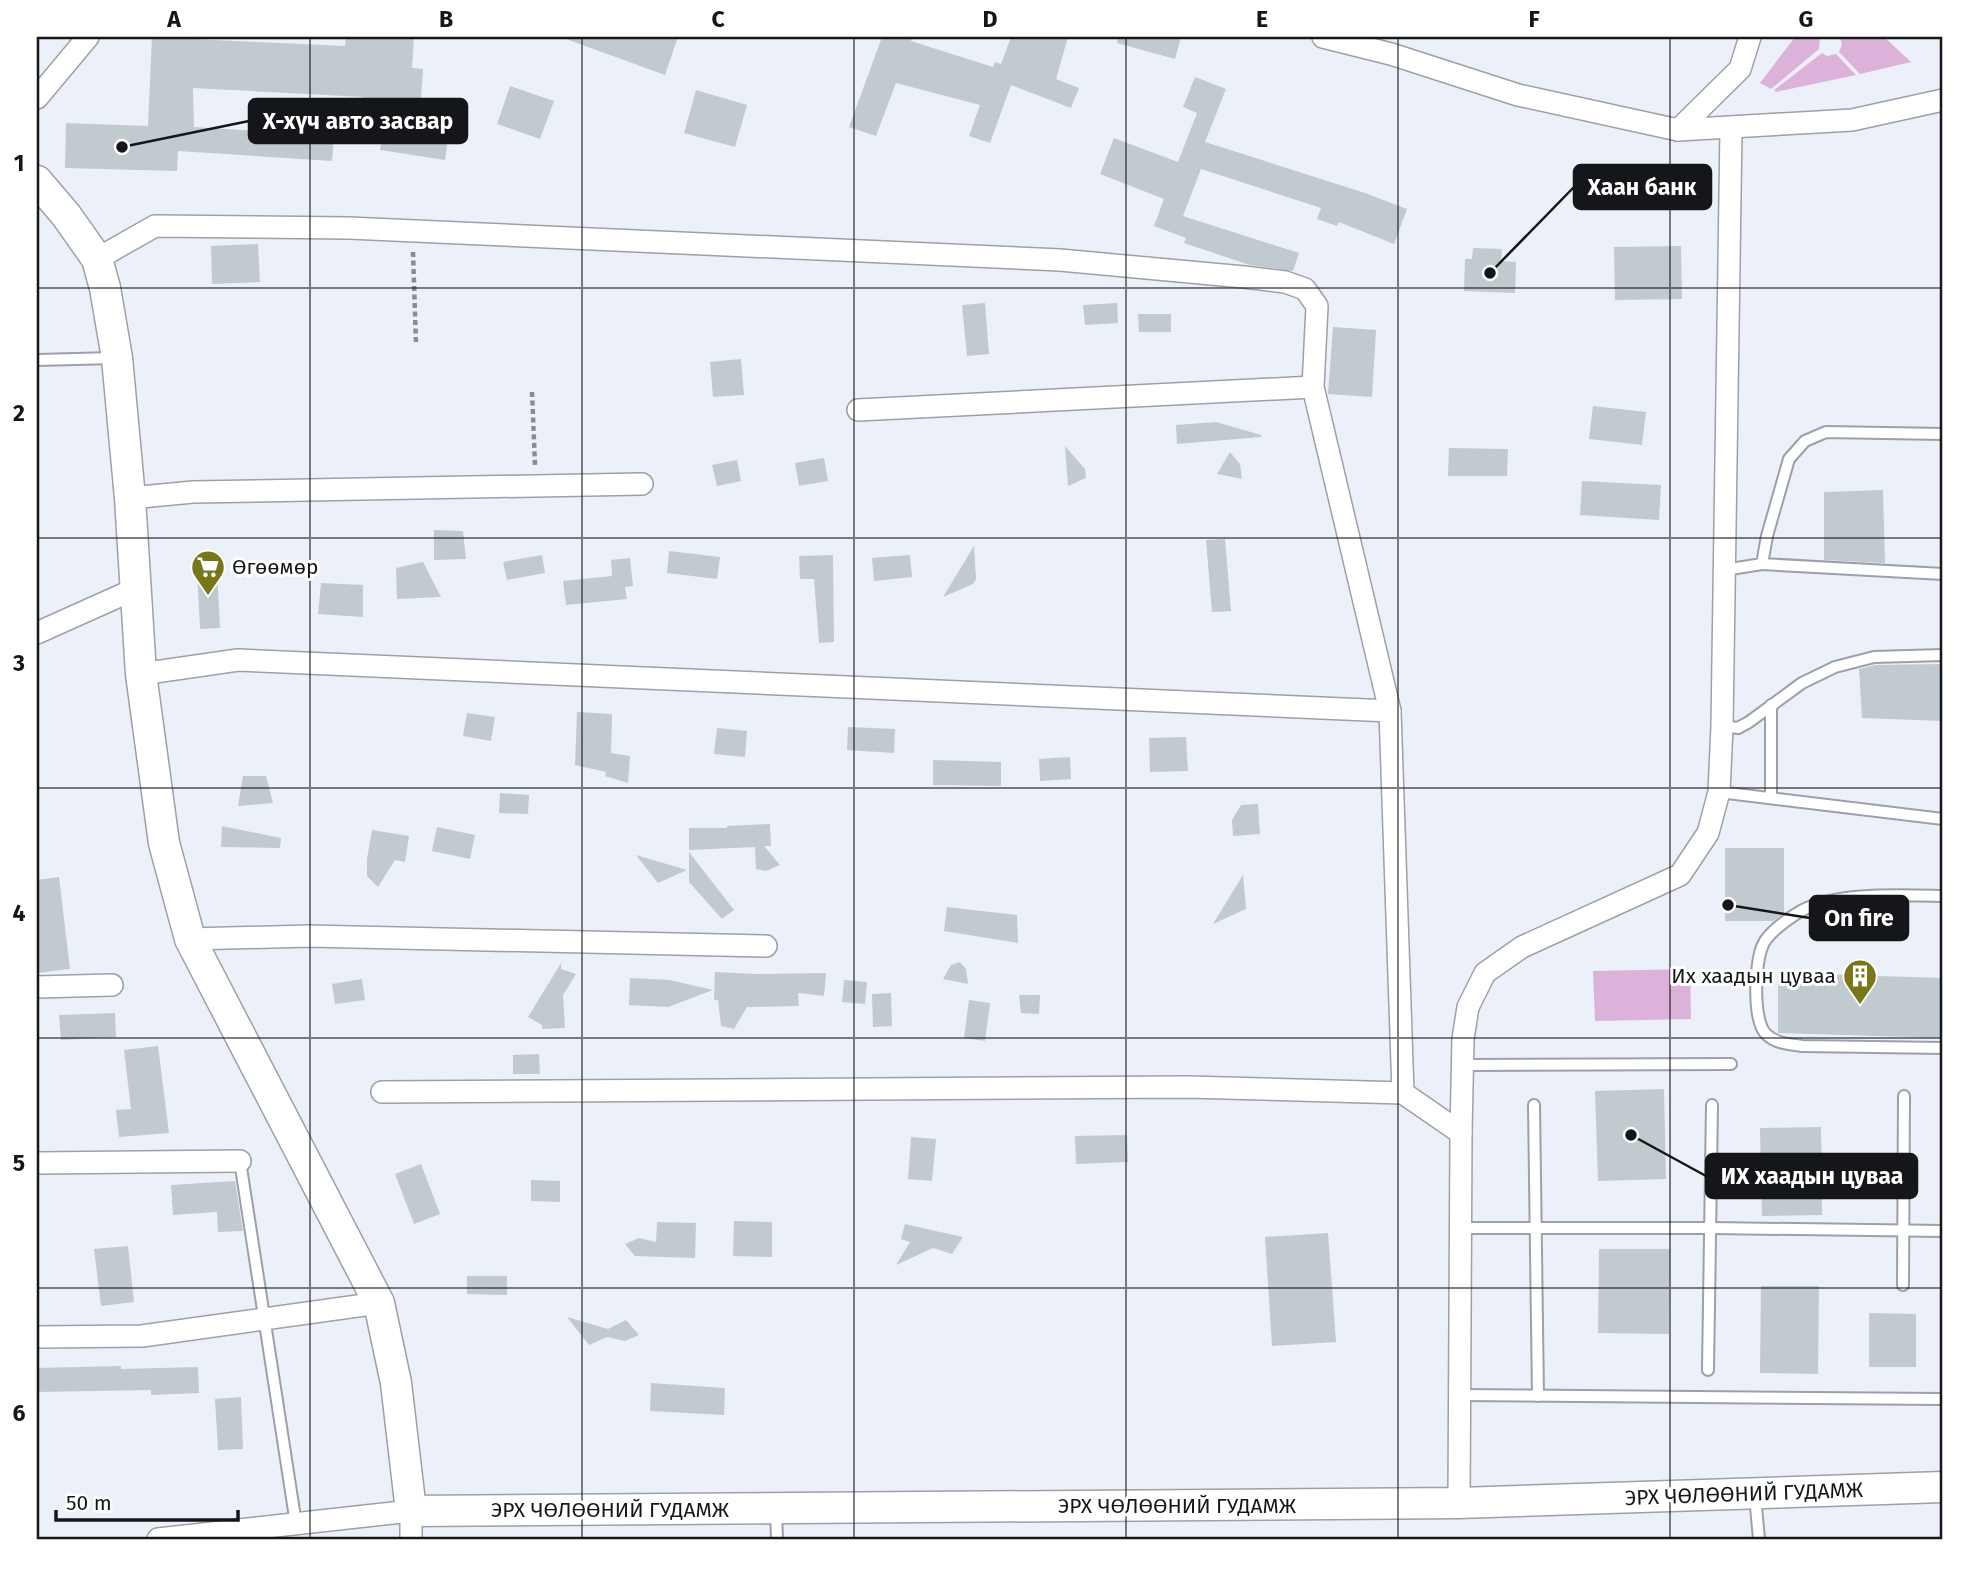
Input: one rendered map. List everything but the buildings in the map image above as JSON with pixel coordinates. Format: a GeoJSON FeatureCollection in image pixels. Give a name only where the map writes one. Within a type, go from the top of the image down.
{"type":"FeatureCollection","features":[{"type":"Feature","properties":{"kind":"main road"},"geometry":{"type":"LineString","coordinates":[[37,181],[66,215],[97,259],[106,288],[117,358],[130,498],[141,674],[164,843],[190,939],[379,1303],[396,1382],[411,1525]]}},
{"type":"Feature","properties":{"kind":"main road","name":"ЭРХ ЧӨЛӨӨНИЙ ГУДАМЖ"},"geometry":{"type":"LineString","coordinates":[[411,1525],[776,1509],[1459,1503],[1943,1487]]}},
{"type":"Feature","properties":{"kind":"street"},"geometry":{"type":"LineString","coordinates":[[37,98],[88,37]]}},
{"type":"Feature","properties":{"kind":"street"},"geometry":{"type":"LineString","coordinates":[[1323,37],[1394,45],[1518,94],[1678,130],[1852,120],[1943,100]]}},
{"type":"Feature","properties":{"kind":"street"},"geometry":{"type":"LineString","coordinates":[[1678,130],[1740,69],[1750,37]]}},
{"type":"Feature","properties":{"kind":"street"},"geometry":{"type":"LineString","coordinates":[[1459,1503],[1459,1228],[1463,1039],[1468,1007],[1485,973],[1522,947],[1680,875],[1708,833],[1718,792],[1722,726],[1731,129]]}},
{"type":"Feature","properties":{"kind":"street"},"geometry":{"type":"LineString","coordinates":[[97,259],[155,226],[349,228],[1060,260],[1244,277],[1285,282],[1305,289],[1317,306],[1313,387],[1390,711],[1403,1093]]}},
{"type":"Feature","properties":{"kind":"street"},"geometry":{"type":"LineString","coordinates":[[858,410],[1313,387]]}},
{"type":"Feature","properties":{"kind":"street"},"geometry":{"type":"LineString","coordinates":[[130,498],[193,492],[642,484]]}},
{"type":"Feature","properties":{"kind":"street"},"geometry":{"type":"LineString","coordinates":[[37,633],[135,589]]}},
{"type":"Feature","properties":{"kind":"street"},"geometry":{"type":"LineString","coordinates":[[141,674],[238,660],[1390,711]]}},
{"type":"Feature","properties":{"kind":"street"},"geometry":{"type":"LineString","coordinates":[[190,939],[309,936],[766,946]]}},
{"type":"Feature","properties":{"kind":"street"},"geometry":{"type":"LineString","coordinates":[[37,987],[112,985]]}},
{"type":"Feature","properties":{"kind":"street"},"geometry":{"type":"LineString","coordinates":[[382,1092],[1188,1087],[1403,1093],[1461,1133]]}},
{"type":"Feature","properties":{"kind":"street"},"geometry":{"type":"LineString","coordinates":[[37,1163],[240,1161]]}},
{"type":"Feature","properties":{"kind":"street"},"geometry":{"type":"LineString","coordinates":[[37,1337],[142,1336],[263,1318],[345,1310],[379,1303]]}},
{"type":"Feature","properties":{"kind":"street"},"geometry":{"type":"LineString","coordinates":[[158,1539],[296,1524],[411,1525]]}},
{"type":"Feature","properties":{"kind":"lane"},"geometry":{"type":"LineString","coordinates":[[37,360],[117,358]]}},
{"type":"Feature","properties":{"kind":"lane"},"geometry":{"type":"LineString","coordinates":[[1762,564],[1789,458],[1805,441],[1826,432],[1943,434]]}},
{"type":"Feature","properties":{"kind":"lane"},"geometry":{"type":"LineString","coordinates":[[1724,570],[1762,564],[1943,574]]}},
{"type":"Feature","properties":{"kind":"lane"},"geometry":{"type":"LineString","coordinates":[[1722,726],[1738,728],[1802,683],[1835,667],[1874,657],[1943,655]]}},
{"type":"Feature","properties":{"kind":"lane"},"geometry":{"type":"LineString","coordinates":[[1771,705],[1771,799]]}},
{"type":"Feature","properties":{"kind":"lane"},"geometry":{"type":"LineString","coordinates":[[1718,792],[1943,819]]}},
{"type":"Feature","properties":{"kind":"lane"},"geometry":{"type":"LineString","coordinates":[[1943,896],[1834,899],[1797,912],[1762,945],[1758,970],[1758,1020],[1765,1034],[1780,1043],[1802,1046],[1943,1048]]}},
{"type":"Feature","properties":{"kind":"lane"},"geometry":{"type":"LineString","coordinates":[[1462,1065],[1731,1064]]}},
{"type":"Feature","properties":{"kind":"lane"},"geometry":{"type":"LineString","coordinates":[[1903,1285],[1904,1096]]}},
{"type":"Feature","properties":{"kind":"lane"},"geometry":{"type":"LineString","coordinates":[[1534,1105],[1538,1396]]}},
{"type":"Feature","properties":{"kind":"lane"},"geometry":{"type":"LineString","coordinates":[[1708,1370],[1712,1105]]}},
{"type":"Feature","properties":{"kind":"lane"},"geometry":{"type":"LineString","coordinates":[[240,1161],[296,1524]]}},
{"type":"Feature","properties":{"kind":"lane"},"geometry":{"type":"LineString","coordinates":[[1459,1228],[1712,1227],[1943,1231]]}},
{"type":"Feature","properties":{"kind":"lane"},"geometry":{"type":"LineString","coordinates":[[1458,1395],[1943,1399]]}},
{"type":"Feature","properties":{"kind":"lane"},"geometry":{"type":"LineString","coordinates":[[1755,1493],[1759,1539]]}},
{"type":"Feature","properties":{"kind":"lane"},"geometry":{"type":"LineString","coordinates":[[776,1509],[777,1539]]}},
{"type":"Feature","properties":{"kind":"path"},"geometry":{"type":"LineString","coordinates":[[412,247],[416,344]]}},
{"type":"Feature","properties":{"kind":"path"},"geometry":{"type":"LineString","coordinates":[[532,392],[535,486]]}},
{"type":"Feature","properties":{"kind":"shaded area"},"geometry":{"type":"Polygon","coordinates":[[[1795,37],[1820,37],[1819,49],[1771,89],[1760,83],[1795,37]]]}},
{"type":"Feature","properties":{"kind":"shaded area"},"geometry":{"type":"Polygon","coordinates":[[[1840,37],[1884,37],[1911,62],[1860,74],[1839,52],[1842,44],[1840,37]]]}},
{"type":"Feature","properties":{"kind":"shaded area"},"geometry":{"type":"Polygon","coordinates":[[[1822,53],[1827,56],[1836,54],[1856,75],[1776,92],[1774,90],[1822,53]]]}},
{"type":"Feature","properties":{"kind":"shaded area"},"geometry":{"type":"Polygon","coordinates":[[[1690,969],[1691,1019],[1595,1021],[1593,971],[1690,969]]]}},
{"type":"Feature","properties":{"kind":"place","name":"Х-хүч авто засвар"},"geometry":{"type":"Point","coordinates":[122,147]}},
{"type":"Feature","properties":{"kind":"place","name":"Хаан банк"},"geometry":{"type":"Point","coordinates":[1490,273]}},
{"type":"Feature","properties":{"kind":"place","name":"Өгөөмөр"},"geometry":{"type":"Point","coordinates":[208,597]}},
{"type":"Feature","properties":{"kind":"place","name":"On fire"},"geometry":{"type":"Point","coordinates":[1728,905]}},
{"type":"Feature","properties":{"kind":"place","name":"Их хаадын цуваа"},"geometry":{"type":"Point","coordinates":[1860,1006]}},
{"type":"Feature","properties":{"kind":"place","name":"ИХ хаадын цуваа"},"geometry":{"type":"Point","coordinates":[1631,1135]}}]}
